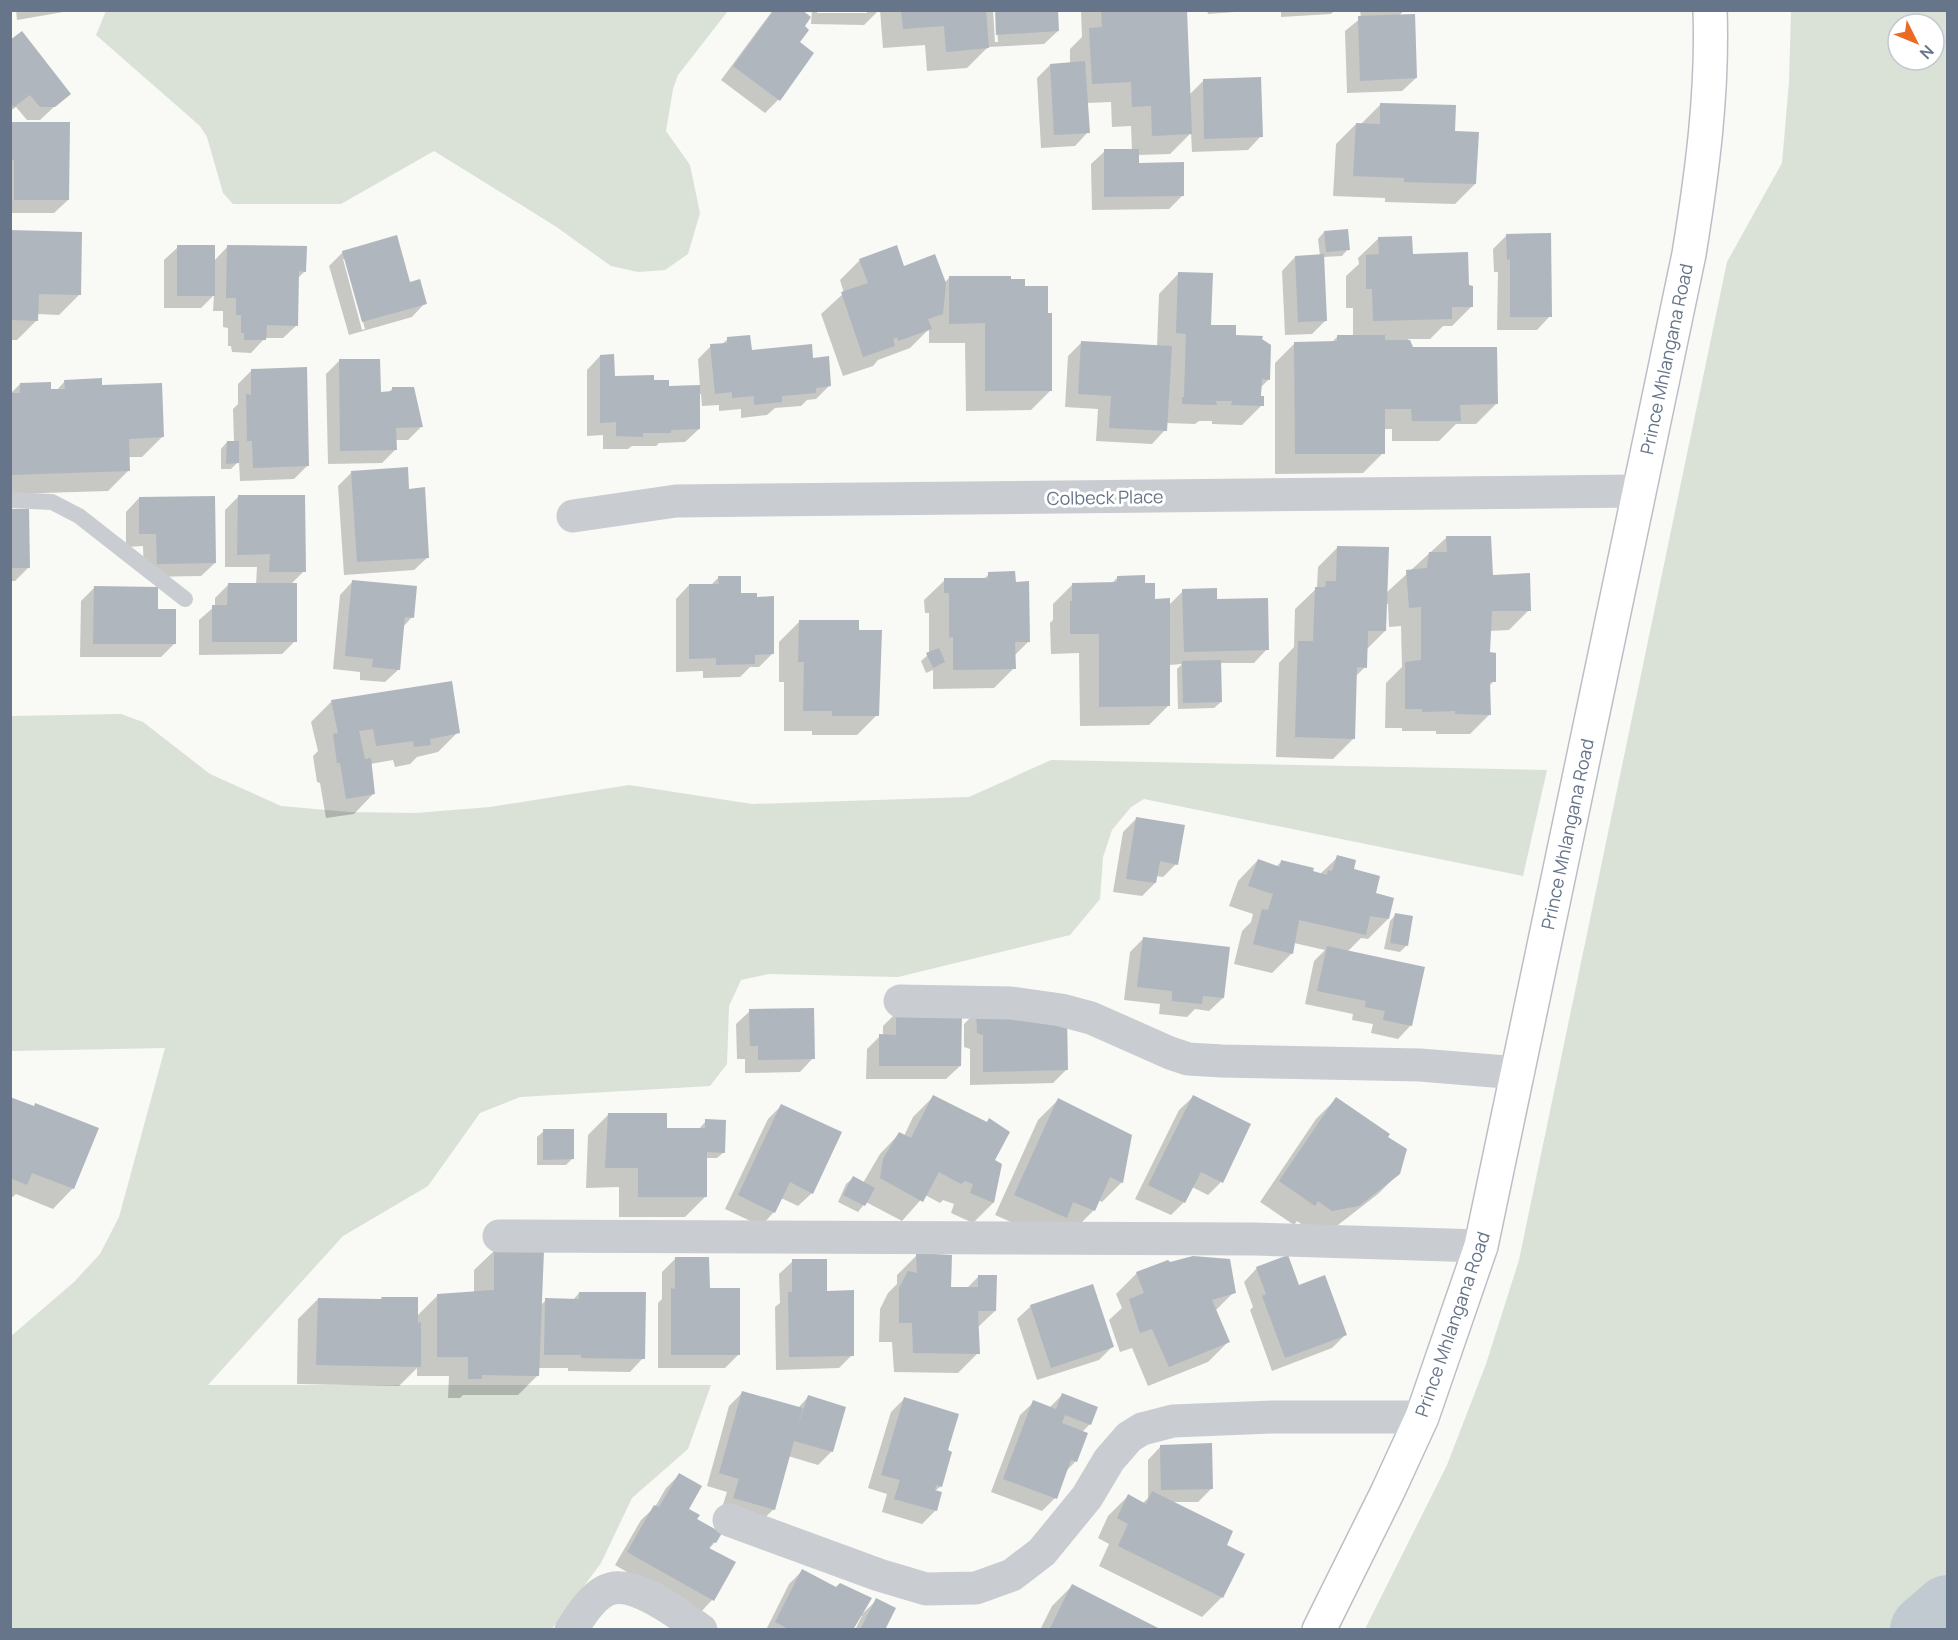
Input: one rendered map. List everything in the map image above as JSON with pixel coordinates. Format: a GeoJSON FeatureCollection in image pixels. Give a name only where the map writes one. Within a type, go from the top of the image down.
{"type":"FeatureCollection","features":[{"type":"Feature","properties":{"kind":"street","name":"Prince Mhlangana Road"},"geometry":{"type":"LineString","coordinates":[[1319,1629],[1422,1417],[1481,1246],[1689,254],[1701,176],[1708,96],[1710,10]]}},
{"type":"Feature","properties":{"kind":"street","name":"Colbeck Place"},"geometry":{"type":"LineString","coordinates":[[573,516],[676,501],[1638,491]]}},
{"type":"Feature","properties":{"kind":"street"},"geometry":{"type":"LineString","coordinates":[[900,1001],[1011,1003],[1061,1010],[1091,1018],[1188,1059],[1420,1065],[1518,1073]]}},
{"type":"Feature","properties":{"kind":"street"},"geometry":{"type":"LineString","coordinates":[[499,1236],[1241,1239],[1481,1246]]}},
{"type":"Feature","properties":{"kind":"street"},"geometry":{"type":"LineString","coordinates":[[729,1520],[879,1575],[926,1589],[976,1588],[1012,1575],[1041,1552],[1087,1497],[1109,1461],[1129,1437],[1142,1429],[1173,1421],[1261,1417],[1422,1417]]}},
{"type":"Feature","properties":{"kind":"street"},"geometry":{"type":"LineString","coordinates":[[571,1629],[604,1591],[618,1588],[656,1599],[701,1629]]}},
{"type":"Feature","properties":{"kind":"lane"},"geometry":{"type":"LineString","coordinates":[[10,500],[52,502],[79,516],[185,598]]}},
{"type":"Feature","properties":{"kind":"shaded area"},"geometry":{"type":"Polygon","coordinates":[[[106,11],[728,11],[678,75],[673,89],[666,131],[690,165],[700,213],[688,254],[665,270],[638,272],[611,266],[555,226],[434,151],[341,204],[233,204],[223,193],[207,137],[200,126],[96,35],[106,11]]]}},
{"type":"Feature","properties":{"kind":"shaded area"},"geometry":{"type":"Polygon","coordinates":[[[1791,11],[1947,11],[1947,1629],[1365,1629],[1447,1465],[1486,1364],[1519,1260],[1727,262],[1782,163],[1789,82],[1791,11]]]}},
{"type":"Feature","properties":{"kind":"shaded area"},"geometry":{"type":"Polygon","coordinates":[[[121,714],[143,722],[210,774],[281,806],[349,812],[416,813],[490,807],[629,785],[752,804],[969,797],[1051,760],[1547,770],[1523,876],[1144,799],[1131,807],[1112,830],[1103,857],[1100,899],[1070,935],[898,977],[769,974],[741,980],[729,1006],[727,1064],[710,1086],[520,1097],[480,1113],[428,1186],[343,1236],[208,1385],[711,1385],[688,1449],[632,1498],[601,1563],[552,1629],[11,1629],[10,1337],[74,1282],[100,1254],[119,1217],[165,1048],[11,1051],[11,716],[121,714]]]}},
{"type":"Feature","properties":{"kind":"building"},"geometry":{"type":"Polygon","coordinates":[[[774,10],[802,10],[811,17],[805,26],[809,30],[800,42],[814,53],[780,101],[733,66],[774,10]]]}},
{"type":"Feature","properties":{"kind":"building"},"geometry":{"type":"Polygon","coordinates":[[[901,10],[986,10],[989,48],[946,52],[944,26],[903,29],[901,10]]]}},
{"type":"Feature","properties":{"kind":"building"},"geometry":{"type":"Polygon","coordinates":[[[995,10],[1058,10],[1059,31],[996,35],[995,10]]]}},
{"type":"Feature","properties":{"kind":"building"},"geometry":{"type":"Polygon","coordinates":[[[1101,10],[1187,10],[1192,134],[1152,136],[1151,106],[1132,107],[1131,82],[1092,84],[1089,28],[1102,27],[1101,10]]]}},
{"type":"Feature","properties":{"kind":"building"},"geometry":{"type":"Polygon","coordinates":[[[1415,14],[1417,78],[1360,81],[1358,16],[1415,14]]]}},
{"type":"Feature","properties":{"kind":"building"},"geometry":{"type":"Polygon","coordinates":[[[22,31],[71,94],[55,107],[40,107],[30,95],[14,107],[10,102],[10,40],[22,31]]]}},
{"type":"Feature","properties":{"kind":"building"},"geometry":{"type":"Polygon","coordinates":[[[1085,61],[1090,133],[1054,135],[1050,64],[1085,61]]]}},
{"type":"Feature","properties":{"kind":"building"},"geometry":{"type":"Polygon","coordinates":[[[1261,77],[1263,137],[1204,139],[1203,79],[1261,77]]]}},
{"type":"Feature","properties":{"kind":"building"},"geometry":{"type":"Polygon","coordinates":[[[1380,103],[1456,105],[1455,131],[1479,132],[1476,184],[1404,182],[1404,178],[1353,176],[1356,123],[1380,124],[1380,103]]]}},
{"type":"Feature","properties":{"kind":"building"},"geometry":{"type":"Polygon","coordinates":[[[10,122],[70,122],[69,200],[14,200],[14,160],[10,160],[10,122]]]}},
{"type":"Feature","properties":{"kind":"building"},"geometry":{"type":"Polygon","coordinates":[[[1104,149],[1139,149],[1139,163],[1184,162],[1184,196],[1104,197],[1104,149]]]}},
{"type":"Feature","properties":{"kind":"building"},"geometry":{"type":"Polygon","coordinates":[[[1348,229],[1350,250],[1326,252],[1324,231],[1348,229]]]}},
{"type":"Feature","properties":{"kind":"building"},"geometry":{"type":"Polygon","coordinates":[[[10,230],[82,232],[81,295],[39,294],[38,321],[10,320],[10,230]]]}},
{"type":"Feature","properties":{"kind":"building"},"geometry":{"type":"Polygon","coordinates":[[[1551,233],[1552,317],[1510,317],[1510,259],[1507,260],[1506,234],[1551,233]]]}},
{"type":"Feature","properties":{"kind":"building"},"geometry":{"type":"Polygon","coordinates":[[[397,235],[410,282],[420,279],[427,304],[362,322],[342,251],[397,235]]]}},
{"type":"Feature","properties":{"kind":"building"},"geometry":{"type":"Polygon","coordinates":[[[1412,236],[1413,254],[1468,252],[1469,285],[1473,286],[1473,307],[1452,307],[1452,319],[1373,321],[1372,289],[1366,289],[1366,255],[1379,254],[1378,237],[1412,236]]]}},
{"type":"Feature","properties":{"kind":"building"},"geometry":{"type":"Polygon","coordinates":[[[177,245],[215,245],[215,296],[177,296],[177,245]]]}},
{"type":"Feature","properties":{"kind":"building"},"geometry":{"type":"Polygon","coordinates":[[[227,245],[307,246],[306,272],[299,271],[298,326],[267,325],[266,340],[244,340],[244,333],[241,333],[241,315],[236,315],[236,298],[226,298],[227,245]]]}},
{"type":"Feature","properties":{"kind":"building"},"geometry":{"type":"Polygon","coordinates":[[[897,245],[904,266],[935,254],[946,283],[943,314],[928,319],[932,329],[898,341],[897,337],[893,339],[895,346],[863,357],[841,292],[868,283],[859,259],[897,245]]]}},
{"type":"Feature","properties":{"kind":"building"},"geometry":{"type":"Polygon","coordinates":[[[1324,254],[1327,321],[1298,322],[1295,256],[1324,254]]]}},
{"type":"Feature","properties":{"kind":"building"},"geometry":{"type":"Polygon","coordinates":[[[1178,272],[1213,273],[1211,325],[1236,325],[1236,335],[1263,336],[1262,339],[1271,345],[1270,380],[1262,379],[1261,396],[1264,396],[1264,406],[1231,405],[1232,401],[1216,401],[1217,405],[1182,404],[1186,334],[1176,333],[1178,272]]]}},
{"type":"Feature","properties":{"kind":"building"},"geometry":{"type":"Polygon","coordinates":[[[949,276],[1011,276],[1011,279],[1025,279],[1025,286],[1048,286],[1048,313],[1052,313],[1052,391],[985,391],[985,323],[949,324],[949,276]]]}},
{"type":"Feature","properties":{"kind":"building"},"geometry":{"type":"Polygon","coordinates":[[[750,335],[752,350],[812,344],[813,358],[829,356],[831,386],[816,388],[816,393],[782,396],[782,402],[754,405],[754,396],[732,398],[732,392],[715,394],[710,344],[727,343],[727,337],[750,335]]]}},
{"type":"Feature","properties":{"kind":"building"},"geometry":{"type":"Polygon","coordinates":[[[1337,335],[1385,335],[1385,340],[1410,340],[1413,347],[1497,347],[1498,404],[1460,405],[1461,421],[1412,421],[1411,409],[1385,409],[1385,454],[1295,454],[1294,342],[1337,341],[1337,335]]]}},
{"type":"Feature","properties":{"kind":"building"},"geometry":{"type":"Polygon","coordinates":[[[1081,341],[1172,346],[1167,431],[1109,428],[1111,396],[1078,394],[1081,341]]]}},
{"type":"Feature","properties":{"kind":"building"},"geometry":{"type":"Polygon","coordinates":[[[614,354],[615,376],[654,375],[654,380],[669,380],[669,386],[700,385],[700,429],[671,430],[671,433],[643,433],[643,437],[616,436],[616,422],[600,423],[600,355],[614,354]]]}},
{"type":"Feature","properties":{"kind":"building"},"geometry":{"type":"Polygon","coordinates":[[[339,359],[380,359],[381,392],[392,391],[392,387],[414,387],[423,427],[396,428],[397,450],[340,451],[339,359]]]}},
{"type":"Feature","properties":{"kind":"building"},"geometry":{"type":"Polygon","coordinates":[[[307,367],[309,466],[253,468],[252,441],[247,441],[246,394],[251,395],[251,369],[307,367]]]}},
{"type":"Feature","properties":{"kind":"building"},"geometry":{"type":"Polygon","coordinates":[[[102,378],[102,385],[162,383],[164,437],[129,439],[130,471],[10,475],[10,393],[20,393],[20,383],[51,382],[51,389],[65,389],[64,380],[102,378]]]}},
{"type":"Feature","properties":{"kind":"building"},"geometry":{"type":"Polygon","coordinates":[[[227,441],[239,441],[239,463],[226,464],[227,441]]]}},
{"type":"Feature","properties":{"kind":"building"},"geometry":{"type":"Polygon","coordinates":[[[408,467],[409,489],[425,487],[429,558],[357,562],[351,471],[408,467]]]}},
{"type":"Feature","properties":{"kind":"building"},"geometry":{"type":"Polygon","coordinates":[[[238,495],[305,495],[306,572],[269,572],[270,554],[237,555],[238,495]]]}},
{"type":"Feature","properties":{"kind":"building"},"geometry":{"type":"Polygon","coordinates":[[[215,496],[216,563],[157,564],[156,534],[139,534],[139,497],[215,496]]]}},
{"type":"Feature","properties":{"kind":"building"},"geometry":{"type":"Polygon","coordinates":[[[10,509],[29,509],[30,568],[10,568],[10,509]]]}},
{"type":"Feature","properties":{"kind":"building"},"geometry":{"type":"Polygon","coordinates":[[[1446,536],[1491,536],[1493,575],[1530,573],[1531,611],[1492,611],[1490,652],[1496,653],[1496,682],[1490,682],[1491,715],[1455,714],[1455,711],[1422,712],[1422,709],[1405,709],[1405,662],[1421,660],[1421,607],[1409,608],[1406,570],[1427,568],[1429,552],[1447,552],[1446,536]]]}},
{"type":"Feature","properties":{"kind":"building"},"geometry":{"type":"Polygon","coordinates":[[[1337,546],[1389,547],[1386,631],[1368,631],[1367,668],[1357,667],[1355,739],[1295,737],[1298,641],[1313,641],[1315,587],[1325,587],[1326,581],[1336,581],[1337,546]]]}},
{"type":"Feature","properties":{"kind":"building"},"geometry":{"type":"Polygon","coordinates":[[[1015,571],[1016,582],[1029,581],[1030,642],[1015,642],[1016,669],[953,670],[953,637],[949,638],[949,593],[944,593],[944,578],[987,578],[988,582],[988,572],[1015,571]]]}},
{"type":"Feature","properties":{"kind":"building"},"geometry":{"type":"Polygon","coordinates":[[[1145,575],[1145,583],[1155,583],[1155,599],[1170,598],[1170,706],[1099,707],[1099,634],[1070,634],[1072,583],[1117,582],[1117,576],[1145,575]]]}},
{"type":"Feature","properties":{"kind":"building"},"geometry":{"type":"Polygon","coordinates":[[[718,576],[741,576],[741,593],[757,593],[757,597],[774,596],[774,654],[755,655],[755,664],[716,665],[716,658],[689,659],[689,584],[719,584],[718,576]]]}},
{"type":"Feature","properties":{"kind":"building"},"geometry":{"type":"Polygon","coordinates":[[[352,580],[417,586],[414,618],[405,617],[400,670],[372,667],[373,659],[345,656],[352,580]]]}},
{"type":"Feature","properties":{"kind":"building"},"geometry":{"type":"Polygon","coordinates":[[[228,583],[297,583],[297,642],[212,642],[212,605],[227,605],[228,583]]]}},
{"type":"Feature","properties":{"kind":"building"},"geometry":{"type":"Polygon","coordinates":[[[94,586],[158,587],[158,609],[176,609],[176,644],[93,644],[94,586]]]}},
{"type":"Feature","properties":{"kind":"building"},"geometry":{"type":"Polygon","coordinates":[[[1217,588],[1217,599],[1268,598],[1269,650],[1184,652],[1182,589],[1217,588]]]}},
{"type":"Feature","properties":{"kind":"building"},"geometry":{"type":"Polygon","coordinates":[[[799,620],[859,620],[859,630],[882,630],[879,716],[832,716],[832,711],[803,711],[804,662],[798,662],[799,620]]]}},
{"type":"Feature","properties":{"kind":"building"},"geometry":{"type":"Polygon","coordinates":[[[939,648],[945,662],[933,668],[926,653],[939,648]]]}},
{"type":"Feature","properties":{"kind":"building"},"geometry":{"type":"Polygon","coordinates":[[[1221,660],[1222,702],[1183,703],[1182,661],[1221,660]]]}},
{"type":"Feature","properties":{"kind":"building"},"geometry":{"type":"Polygon","coordinates":[[[452,681],[460,733],[430,739],[431,745],[414,747],[413,741],[376,746],[373,729],[359,731],[365,759],[371,758],[375,794],[346,799],[340,763],[337,763],[333,734],[338,733],[331,700],[452,681]]]}},
{"type":"Feature","properties":{"kind":"building"},"geometry":{"type":"Polygon","coordinates":[[[1136,817],[1185,825],[1178,865],[1160,861],[1156,883],[1126,879],[1136,817]]]}},
{"type":"Feature","properties":{"kind":"building"},"geometry":{"type":"Polygon","coordinates":[[[1337,855],[1356,860],[1354,869],[1380,876],[1376,893],[1394,898],[1389,919],[1370,916],[1366,935],[1299,920],[1293,954],[1253,944],[1262,909],[1268,910],[1273,894],[1248,886],[1258,859],[1280,867],[1281,860],[1314,868],[1313,871],[1327,875],[1328,870],[1332,871],[1337,855]]]}},
{"type":"Feature","properties":{"kind":"building"},"geometry":{"type":"Polygon","coordinates":[[[1395,913],[1413,916],[1408,946],[1390,943],[1395,913]]]}},
{"type":"Feature","properties":{"kind":"building"},"geometry":{"type":"Polygon","coordinates":[[[1143,937],[1230,947],[1224,998],[1203,996],[1202,1004],[1172,1001],[1172,991],[1137,987],[1143,937]]]}},
{"type":"Feature","properties":{"kind":"building"},"geometry":{"type":"Polygon","coordinates":[[[1327,946],[1425,967],[1412,1026],[1383,1020],[1385,1011],[1365,1007],[1366,1001],[1317,991],[1327,946]]]}},
{"type":"Feature","properties":{"kind":"building"},"geometry":{"type":"Polygon","coordinates":[[[814,1008],[815,1059],[758,1060],[758,1046],[750,1046],[749,1009],[814,1008]]]}},
{"type":"Feature","properties":{"kind":"building"},"geometry":{"type":"Polygon","coordinates":[[[976,1009],[1067,1015],[1068,1070],[983,1072],[983,1035],[977,1033],[976,1009]]]}},
{"type":"Feature","properties":{"kind":"building"},"geometry":{"type":"Polygon","coordinates":[[[896,1011],[962,1015],[961,1066],[879,1066],[879,1034],[896,1035],[896,1011]]]}},
{"type":"Feature","properties":{"kind":"building"},"geometry":{"type":"Polygon","coordinates":[[[933,1095],[987,1122],[989,1118],[1010,1132],[995,1160],[1002,1164],[994,1203],[970,1193],[973,1184],[965,1181],[961,1184],[939,1172],[923,1202],[880,1178],[883,1159],[899,1132],[911,1138],[933,1095]]]}},
{"type":"Feature","properties":{"kind":"building"},"geometry":{"type":"Polygon","coordinates":[[[1193,1095],[1251,1124],[1223,1183],[1201,1172],[1185,1203],[1148,1185],[1193,1095]]]}},
{"type":"Feature","properties":{"kind":"building"},"geometry":{"type":"Polygon","coordinates":[[[10,1097],[34,1106],[35,1103],[99,1128],[74,1189],[32,1173],[27,1185],[10,1178],[10,1097]]]}},
{"type":"Feature","properties":{"kind":"building"},"geometry":{"type":"Polygon","coordinates":[[[1336,1097],[1390,1134],[1388,1137],[1407,1149],[1400,1174],[1359,1206],[1332,1211],[1318,1201],[1315,1206],[1279,1181],[1336,1097]]]}},
{"type":"Feature","properties":{"kind":"building"},"geometry":{"type":"Polygon","coordinates":[[[1058,1098],[1132,1135],[1123,1183],[1110,1177],[1095,1211],[1073,1202],[1067,1218],[1014,1195],[1058,1098]]]}},
{"type":"Feature","properties":{"kind":"building"},"geometry":{"type":"Polygon","coordinates":[[[781,1104],[842,1132],[813,1194],[790,1182],[775,1213],[738,1195],[781,1104]]]}},
{"type":"Feature","properties":{"kind":"building"},"geometry":{"type":"Polygon","coordinates":[[[608,1113],[667,1113],[667,1128],[705,1128],[705,1119],[726,1120],[725,1153],[707,1152],[707,1197],[638,1197],[638,1168],[605,1168],[608,1113]]]}},
{"type":"Feature","properties":{"kind":"building"},"geometry":{"type":"Polygon","coordinates":[[[543,1129],[574,1129],[574,1159],[543,1160],[543,1129]]]}},
{"type":"Feature","properties":{"kind":"building"},"geometry":{"type":"Polygon","coordinates":[[[853,1176],[875,1188],[865,1206],[843,1195],[853,1176]]]}},
{"type":"Feature","properties":{"kind":"building"},"geometry":{"type":"Polygon","coordinates":[[[494,1248],[544,1250],[539,1376],[482,1375],[482,1379],[468,1379],[468,1357],[437,1357],[437,1294],[494,1290],[494,1248]]]}},
{"type":"Feature","properties":{"kind":"building"},"geometry":{"type":"Polygon","coordinates":[[[916,1253],[952,1255],[951,1287],[978,1287],[978,1275],[997,1275],[996,1311],[978,1311],[980,1354],[913,1353],[912,1323],[899,1323],[899,1288],[908,1271],[917,1273],[916,1253]]]}},
{"type":"Feature","properties":{"kind":"building"},"geometry":{"type":"Polygon","coordinates":[[[1288,1255],[1299,1285],[1325,1275],[1347,1335],[1285,1358],[1262,1296],[1266,1294],[1256,1267],[1288,1255]]]}},
{"type":"Feature","properties":{"kind":"building"},"geometry":{"type":"Polygon","coordinates":[[[1193,1256],[1230,1259],[1236,1293],[1212,1300],[1230,1342],[1169,1367],[1152,1329],[1140,1333],[1129,1299],[1144,1293],[1136,1272],[1168,1260],[1170,1262],[1193,1256]]]}},
{"type":"Feature","properties":{"kind":"building"},"geometry":{"type":"Polygon","coordinates":[[[675,1257],[709,1257],[710,1288],[740,1288],[740,1355],[671,1355],[671,1288],[675,1289],[675,1257]]]}},
{"type":"Feature","properties":{"kind":"building"},"geometry":{"type":"Polygon","coordinates":[[[792,1259],[827,1259],[827,1291],[854,1290],[854,1356],[789,1357],[788,1292],[792,1292],[792,1259]]]}},
{"type":"Feature","properties":{"kind":"building"},"geometry":{"type":"Polygon","coordinates":[[[1093,1284],[1114,1347],[1051,1368],[1030,1305],[1093,1284]]]}},
{"type":"Feature","properties":{"kind":"building"},"geometry":{"type":"Polygon","coordinates":[[[579,1292],[646,1292],[645,1359],[544,1355],[545,1298],[579,1299],[579,1292]]]}},
{"type":"Feature","properties":{"kind":"building"},"geometry":{"type":"Polygon","coordinates":[[[381,1297],[418,1297],[418,1323],[421,1322],[421,1367],[316,1365],[318,1298],[382,1299],[381,1297]]]}},
{"type":"Feature","properties":{"kind":"building"},"geometry":{"type":"Polygon","coordinates":[[[742,1391],[803,1408],[797,1429],[808,1395],[846,1407],[833,1452],[794,1441],[775,1510],[733,1498],[739,1479],[719,1473],[742,1391]]]}},
{"type":"Feature","properties":{"kind":"building"},"geometry":{"type":"Polygon","coordinates":[[[1062,1393],[1098,1407],[1091,1425],[1065,1415],[1062,1423],[1088,1433],[1077,1462],[1071,1460],[1057,1499],[1003,1479],[1033,1400],[1056,1409],[1062,1393]]]}},
{"type":"Feature","properties":{"kind":"building"},"geometry":{"type":"Polygon","coordinates":[[[904,1397],[959,1414],[948,1450],[952,1452],[942,1487],[936,1485],[935,1490],[942,1492],[937,1511],[894,1499],[900,1480],[881,1475],[904,1397]]]}},
{"type":"Feature","properties":{"kind":"building"},"geometry":{"type":"Polygon","coordinates":[[[1212,1443],[1213,1489],[1161,1490],[1160,1445],[1212,1443]]]}},
{"type":"Feature","properties":{"kind":"building"},"geometry":{"type":"Polygon","coordinates":[[[679,1473],[702,1486],[689,1509],[700,1515],[697,1519],[722,1533],[716,1543],[713,1542],[709,1548],[736,1562],[714,1601],[627,1552],[654,1505],[659,1507],[679,1473]]]}},
{"type":"Feature","properties":{"kind":"building"},"geometry":{"type":"Polygon","coordinates":[[[1152,1491],[1233,1531],[1227,1545],[1245,1554],[1223,1598],[1118,1546],[1128,1524],[1117,1518],[1128,1494],[1146,1504],[1152,1491]]]}},
{"type":"Feature","properties":{"kind":"building"},"geometry":{"type":"Polygon","coordinates":[[[802,1569],[836,1587],[840,1583],[872,1598],[853,1630],[790,1630],[775,1622],[802,1569]]]}},
{"type":"Feature","properties":{"kind":"building"},"geometry":{"type":"Polygon","coordinates":[[[1072,1584],[1162,1630],[1049,1630],[1072,1584]]]}},
{"type":"Feature","properties":{"kind":"building"},"geometry":{"type":"Polygon","coordinates":[[[876,1598],[896,1608],[885,1630],[860,1630],[876,1598]]]}},
{"type":"Feature","properties":{"kind":"waterway"},"geometry":{"type":"LineString","coordinates":[[1925,1630],[1948,1610]]}}]}
